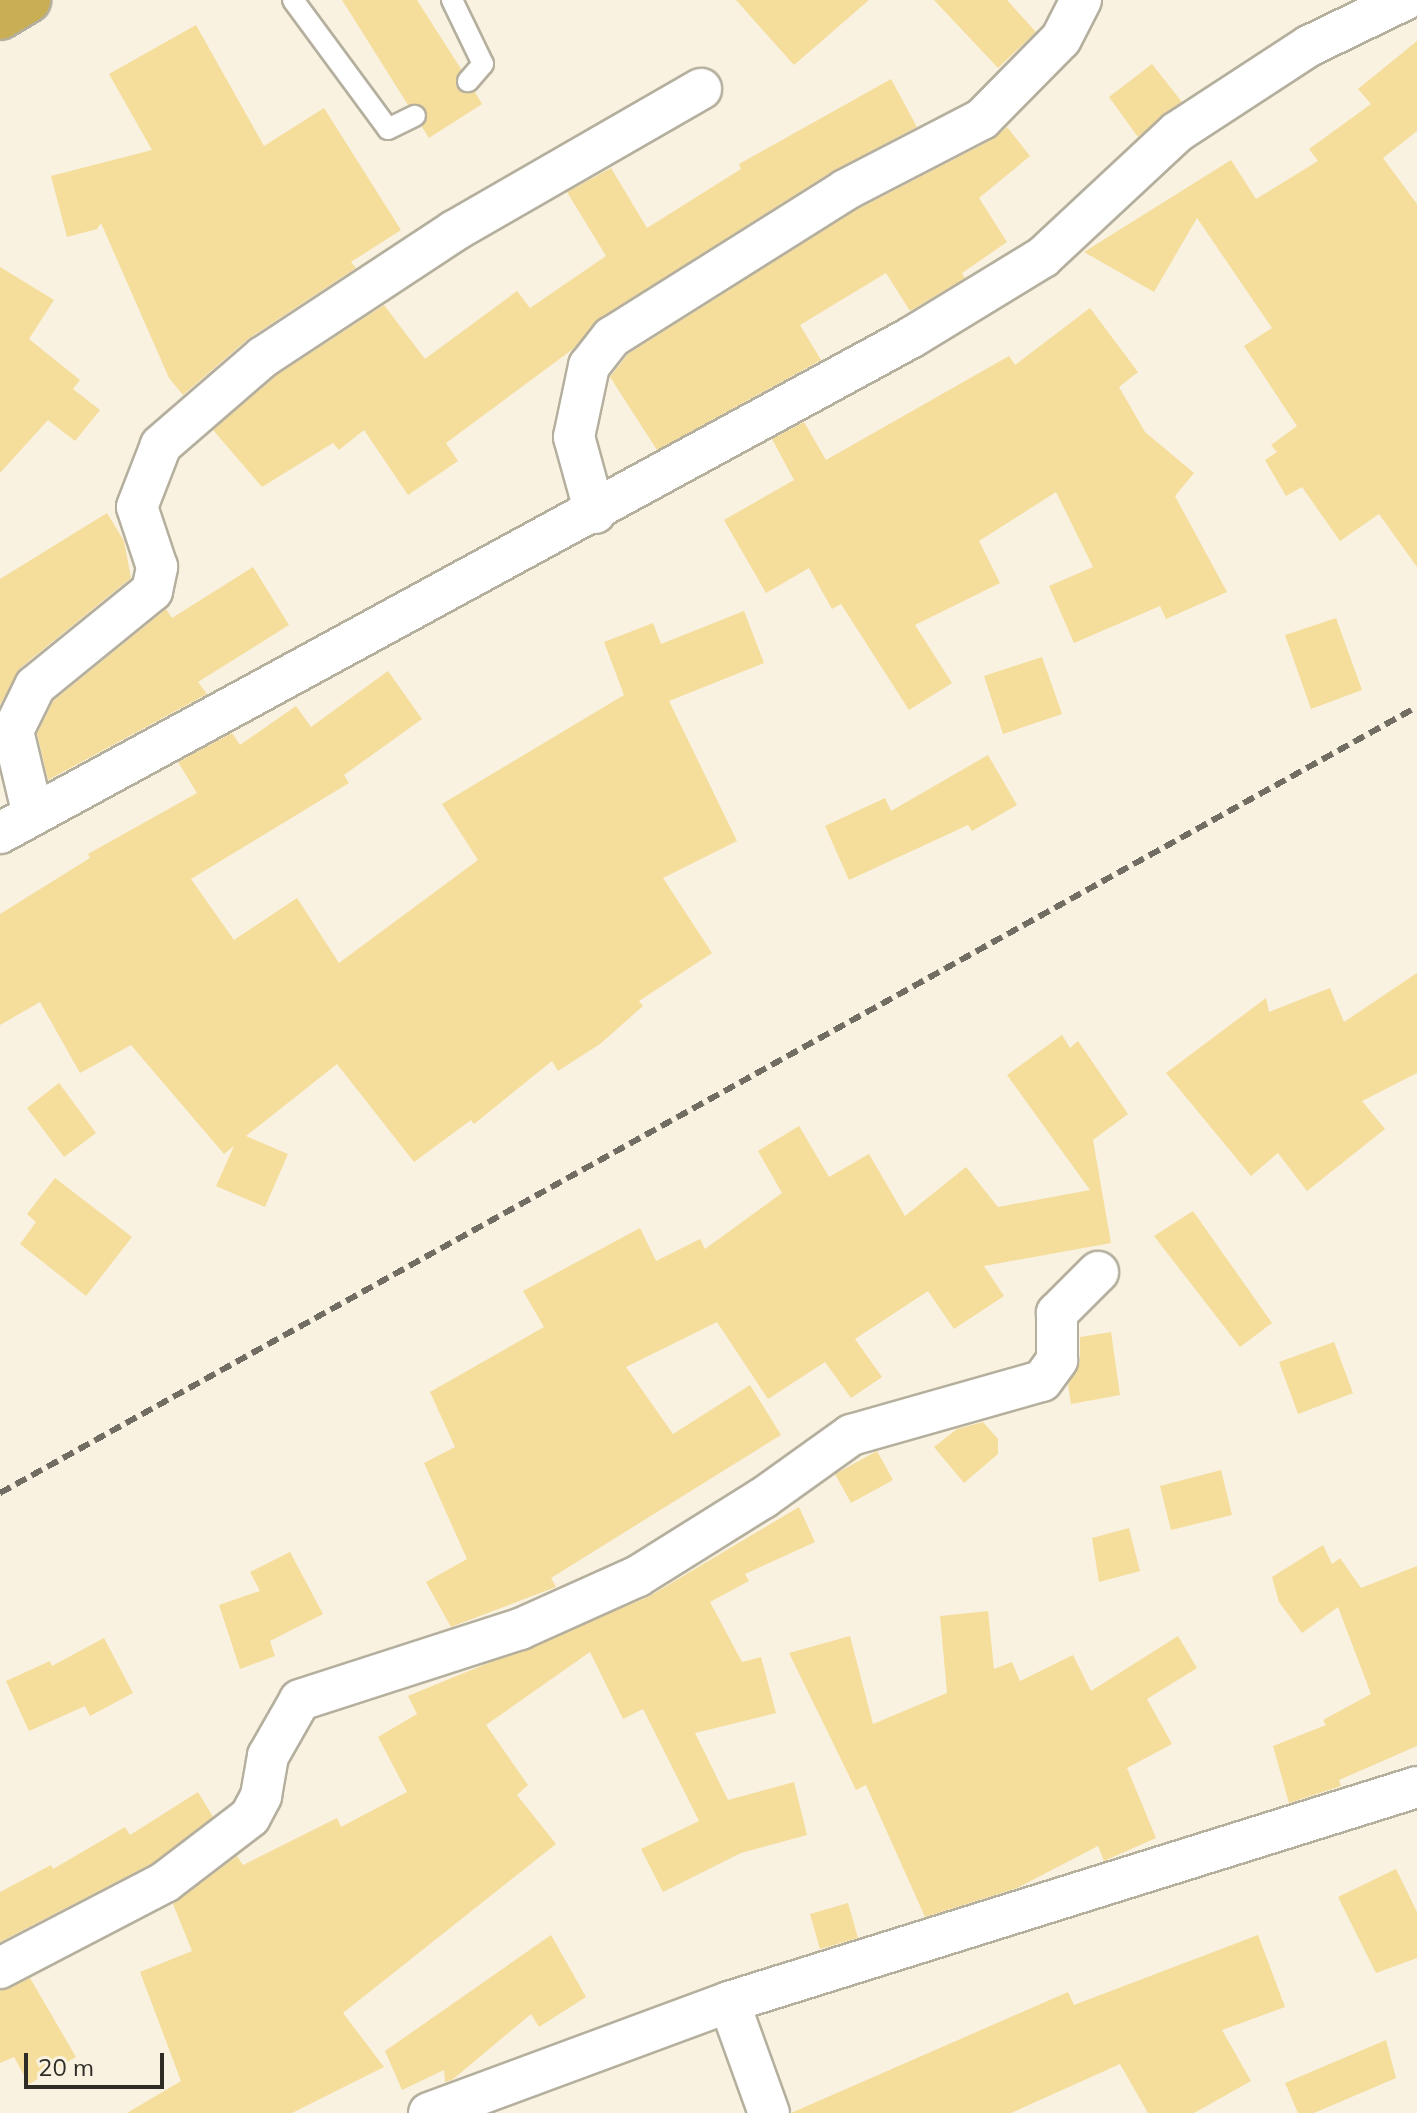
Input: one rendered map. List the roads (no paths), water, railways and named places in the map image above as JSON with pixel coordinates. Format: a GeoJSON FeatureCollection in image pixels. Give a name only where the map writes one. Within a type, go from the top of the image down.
{"type":"FeatureCollection","features":[{"type":"Feature","properties":{"kind":"highway"},"geometry":{"type":"LineString","coordinates":[[0,17],[28,0]]}},
{"type":"Feature","properties":{"kind":"street"},"geometry":{"type":"LineString","coordinates":[[595,513],[574,437],[589,366],[612,337],[845,190],[982,119],[1061,39],[1081,0]]}},
{"type":"Feature","properties":{"kind":"street"},"geometry":{"type":"LineString","coordinates":[[701,89],[454,231],[263,357],[161,445],[137,507],[157,567],[152,591],[35,686],[13,731],[16,824],[595,513],[912,337],[1043,257],[1177,132],[1309,46],[1404,0]]}},
{"type":"Feature","properties":{"kind":"street"},"geometry":{"type":"LineString","coordinates":[[0,1968],[165,1882],[250,1817],[261,1796],[268,1756],[300,1700],[520,1629],[638,1576],[763,1498],[851,1435],[1042,1381],[1057,1360],[1057,1313],[1098,1272]]}},
{"type":"Feature","properties":{"kind":"street"},"geometry":{"type":"LineString","coordinates":[[429,2113],[729,2002],[1417,1787]]}},
{"type":"Feature","properties":{"kind":"street"},"geometry":{"type":"LineString","coordinates":[[729,2002],[769,2113]]}},
{"type":"Feature","properties":{"kind":"lane"},"geometry":{"type":"LineString","coordinates":[[293,0],[388,129],[415,116]]}},
{"type":"Feature","properties":{"kind":"lane"},"geometry":{"type":"LineString","coordinates":[[452,0],[483,64],[468,81]]}},
{"type":"Feature","properties":{"kind":"railway"},"geometry":{"type":"LineString","coordinates":[[0,1493],[1417,707]]}}]}
